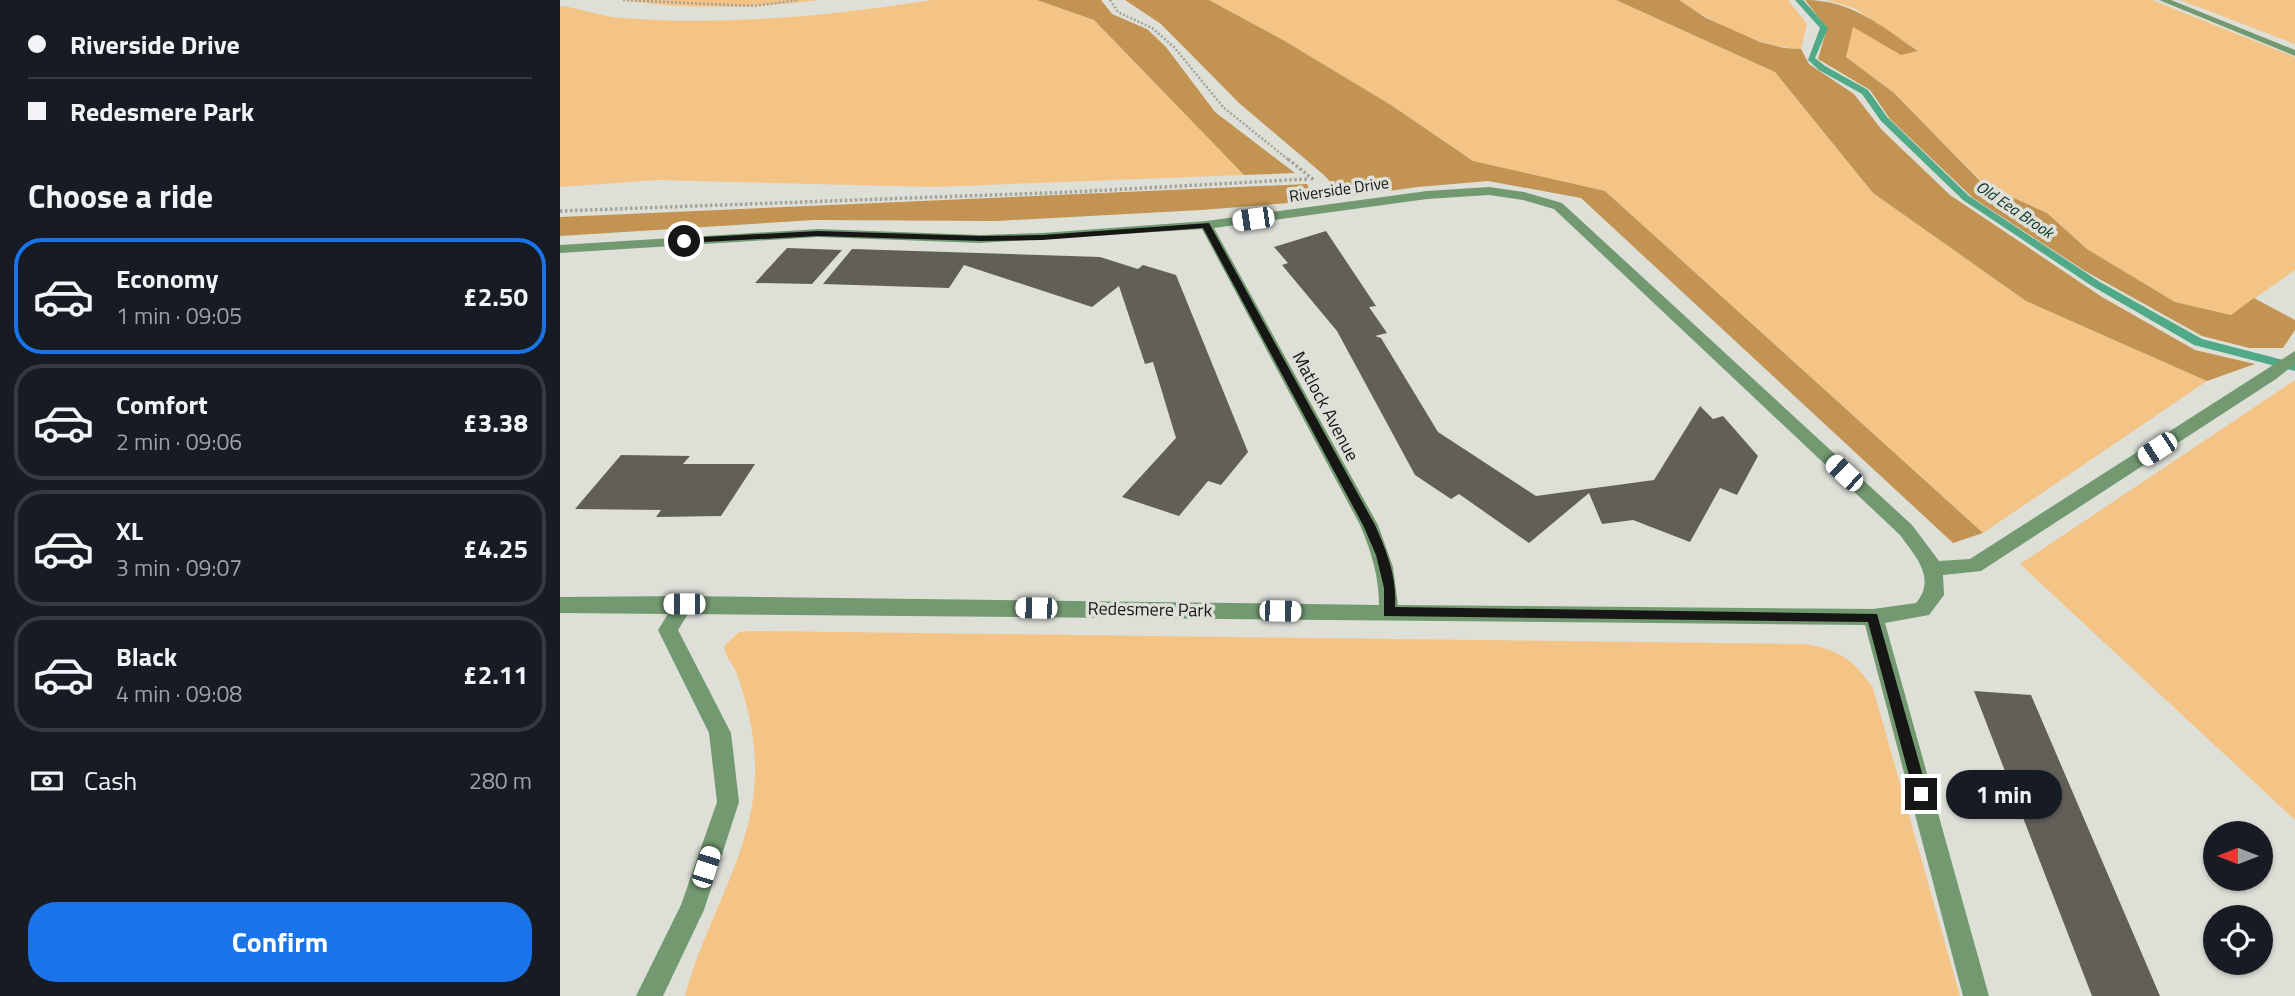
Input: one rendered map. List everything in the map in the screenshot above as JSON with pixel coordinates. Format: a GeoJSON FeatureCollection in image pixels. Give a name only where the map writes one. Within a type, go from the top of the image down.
{"type":"FeatureCollection","features":[{"type":"Feature","properties":{"kind":"street"},"geometry":{"type":"LineString","coordinates":[[2163,0],[2295,52]]}},
{"type":"Feature","properties":{"kind":"street","name":"Riverside Drive"},"geometry":{"type":"LineString","coordinates":[[560,249],[818,233],[1005,238],[1206,225],[1427,195],[1489,191],[1524,196],[1558,206],[1906,530],[1934,568]]}},
{"type":"Feature","properties":{"kind":"street","name":"Matlock Avenue"},"geometry":{"type":"LineString","coordinates":[[1206,225],[1369,525],[1382,555],[1390,588],[1388,612]]}},
{"type":"Feature","properties":{"kind":"street"},"geometry":{"type":"LineString","coordinates":[[1934,568],[1974,566],[2271,376],[2295,356]]}},
{"type":"Feature","properties":{"kind":"street","name":"Redesmere Park"},"geometry":{"type":"LineString","coordinates":[[560,605],[684,604],[1873,617],[1922,610],[1934,595],[1934,568]]}},
{"type":"Feature","properties":{"kind":"street"},"geometry":{"type":"LineString","coordinates":[[649,996],[692,910],[728,802],[720,733],[668,630],[684,604]]}},
{"type":"Feature","properties":{"kind":"street"},"geometry":{"type":"LineString","coordinates":[[1873,617],[1976,996]]}},
{"type":"Feature","properties":{"kind":"path"},"geometry":{"type":"LineString","coordinates":[[623,0],[754,6],[799,0]]}},
{"type":"Feature","properties":{"kind":"path"},"geometry":{"type":"LineString","coordinates":[[1110,0],[1118,12],[1152,28],[1174,47],[1224,108],[1324,191],[1331,208]]}},
{"type":"Feature","properties":{"kind":"path"},"geometry":{"type":"LineString","coordinates":[[560,211],[1072,192],[1312,179]]}},
{"type":"Feature","properties":{"kind":"shaded area"},"geometry":{"type":"Polygon","coordinates":[[[624,0],[820,0],[722,7],[624,0]]]}},
{"type":"Feature","properties":{"kind":"shaded area"},"geometry":{"type":"Polygon","coordinates":[[[932,0],[1037,0],[1094,20],[1244,175],[934,187],[658,180],[560,187],[560,6],[615,17],[701,21],[816,15],[932,0]]]}},
{"type":"Feature","properties":{"kind":"shaded area"},"geometry":{"type":"Polygon","coordinates":[[[1037,0],[1101,0],[1112,14],[1147,29],[1166,47],[1215,112],[1295,173],[1244,175],[1094,20],[1037,0]]]}},
{"type":"Feature","properties":{"kind":"shaded area"},"geometry":{"type":"Polygon","coordinates":[[[1125,0],[1209,0],[1283,40],[1391,105],[1473,161],[1605,191],[1983,533],[1953,543],[1581,198],[1488,181],[1344,197],[1324,175],[1239,103],[1161,24],[1125,0]]]}},
{"type":"Feature","properties":{"kind":"shaded area"},"geometry":{"type":"Polygon","coordinates":[[[1209,0],[1616,0],[1775,72],[1873,193],[2026,301],[2207,381],[1983,533],[1605,191],[1473,161],[1391,105],[1283,40],[1209,0]]]}},
{"type":"Feature","properties":{"kind":"shaded area"},"geometry":{"type":"Polygon","coordinates":[[[1616,0],[1679,0],[1706,18],[1760,42],[1801,49],[1809,64],[1854,94],[1882,130],[1950,195],[2102,297],[2195,350],[2255,364],[2207,381],[2026,301],[1873,193],[1775,72],[1616,0]]]}},
{"type":"Feature","properties":{"kind":"shaded area"},"geometry":{"type":"Polygon","coordinates":[[[1679,0],[1788,0],[1807,24],[1801,49],[1769,44],[1737,33],[1679,0]]]}},
{"type":"Feature","properties":{"kind":"shaded area"},"geometry":{"type":"Polygon","coordinates":[[[1805,0],[1837,4],[1852,10],[1918,51],[1901,55],[1853,27],[1846,57],[1894,93],[1983,184],[2047,213],[2087,249],[2175,302],[2231,315],[2254,298],[2295,320],[2295,330],[2283,348],[2249,348],[2202,336],[2085,271],[1973,198],[1890,119],[1870,90],[1818,59],[1827,28],[1805,0]]]}},
{"type":"Feature","properties":{"kind":"shaded area"},"geometry":{"type":"Polygon","coordinates":[[[1826,0],[2152,0],[2295,57],[2295,270],[2231,315],[2175,302],[2087,249],[2047,213],[1983,183],[1894,93],[1846,57],[1852,26],[1901,54],[1917,50],[1854,8],[1826,0]]]}},
{"type":"Feature","properties":{"kind":"shaded area"},"geometry":{"type":"Polygon","coordinates":[[[2180,0],[2295,0],[2295,44],[2180,0]]]}},
{"type":"Feature","properties":{"kind":"shaded area"},"geometry":{"type":"Polygon","coordinates":[[[1307,184],[1316,201],[996,221],[814,220],[560,236],[560,217],[1307,184]]]}},
{"type":"Feature","properties":{"kind":"shaded area"},"geometry":{"type":"Polygon","coordinates":[[[2295,380],[2295,820],[2020,564],[2295,380]]]}},
{"type":"Feature","properties":{"kind":"shaded area"},"geometry":{"type":"Polygon","coordinates":[[[739,632],[1805,644],[1828,649],[1852,663],[1873,688],[1960,996],[685,996],[739,853],[754,794],[755,763],[749,718],[741,685],[724,646],[739,632]]]}},
{"type":"Feature","properties":{"kind":"building"},"geometry":{"type":"Polygon","coordinates":[[[1326,231],[1376,306],[1369,307],[1387,333],[1375,336],[1381,338],[1438,432],[1536,496],[1654,480],[1700,406],[1713,419],[1723,416],[1758,456],[1737,495],[1720,488],[1690,542],[1633,520],[1602,524],[1589,493],[1529,543],[1459,494],[1451,499],[1415,475],[1337,331],[1282,265],[1288,263],[1274,247],[1326,231]]]}},
{"type":"Feature","properties":{"kind":"building"},"geometry":{"type":"Polygon","coordinates":[[[787,248],[842,250],[812,284],[755,283],[787,248]]]}},
{"type":"Feature","properties":{"kind":"building"},"geometry":{"type":"Polygon","coordinates":[[[852,249],[1100,257],[1138,269],[1143,265],[1176,275],[1248,452],[1221,485],[1208,481],[1179,516],[1122,497],[1176,438],[1153,362],[1145,364],[1119,286],[1092,307],[964,265],[949,288],[823,284],[852,249]]]}},
{"type":"Feature","properties":{"kind":"building"},"geometry":{"type":"Polygon","coordinates":[[[621,455],[690,456],[683,464],[755,464],[721,516],[656,517],[661,510],[575,509],[621,455]]]}},
{"type":"Feature","properties":{"kind":"building"},"geometry":{"type":"Polygon","coordinates":[[[1974,691],[2031,695],[2160,996],[2092,996],[1974,691]]]}},
{"type":"Feature","properties":{"kind":"waterway","name":"Old Eea Brook"},"geometry":{"type":"LineString","coordinates":[[1799,0],[1824,28],[1811,58],[1822,68],[1865,92],[1884,119],[1966,198],[2096,284],[2198,342],[2295,367]]}},
{"type":"Feature","properties":{"kind":"route"},"geometry":{"type":"LineString","coordinates":[[684,241],[818,233],[981,239],[1206,225],[1369,525],[1382,555],[1390,588],[1388,612],[1873,617],[1921,794]]}}]}
